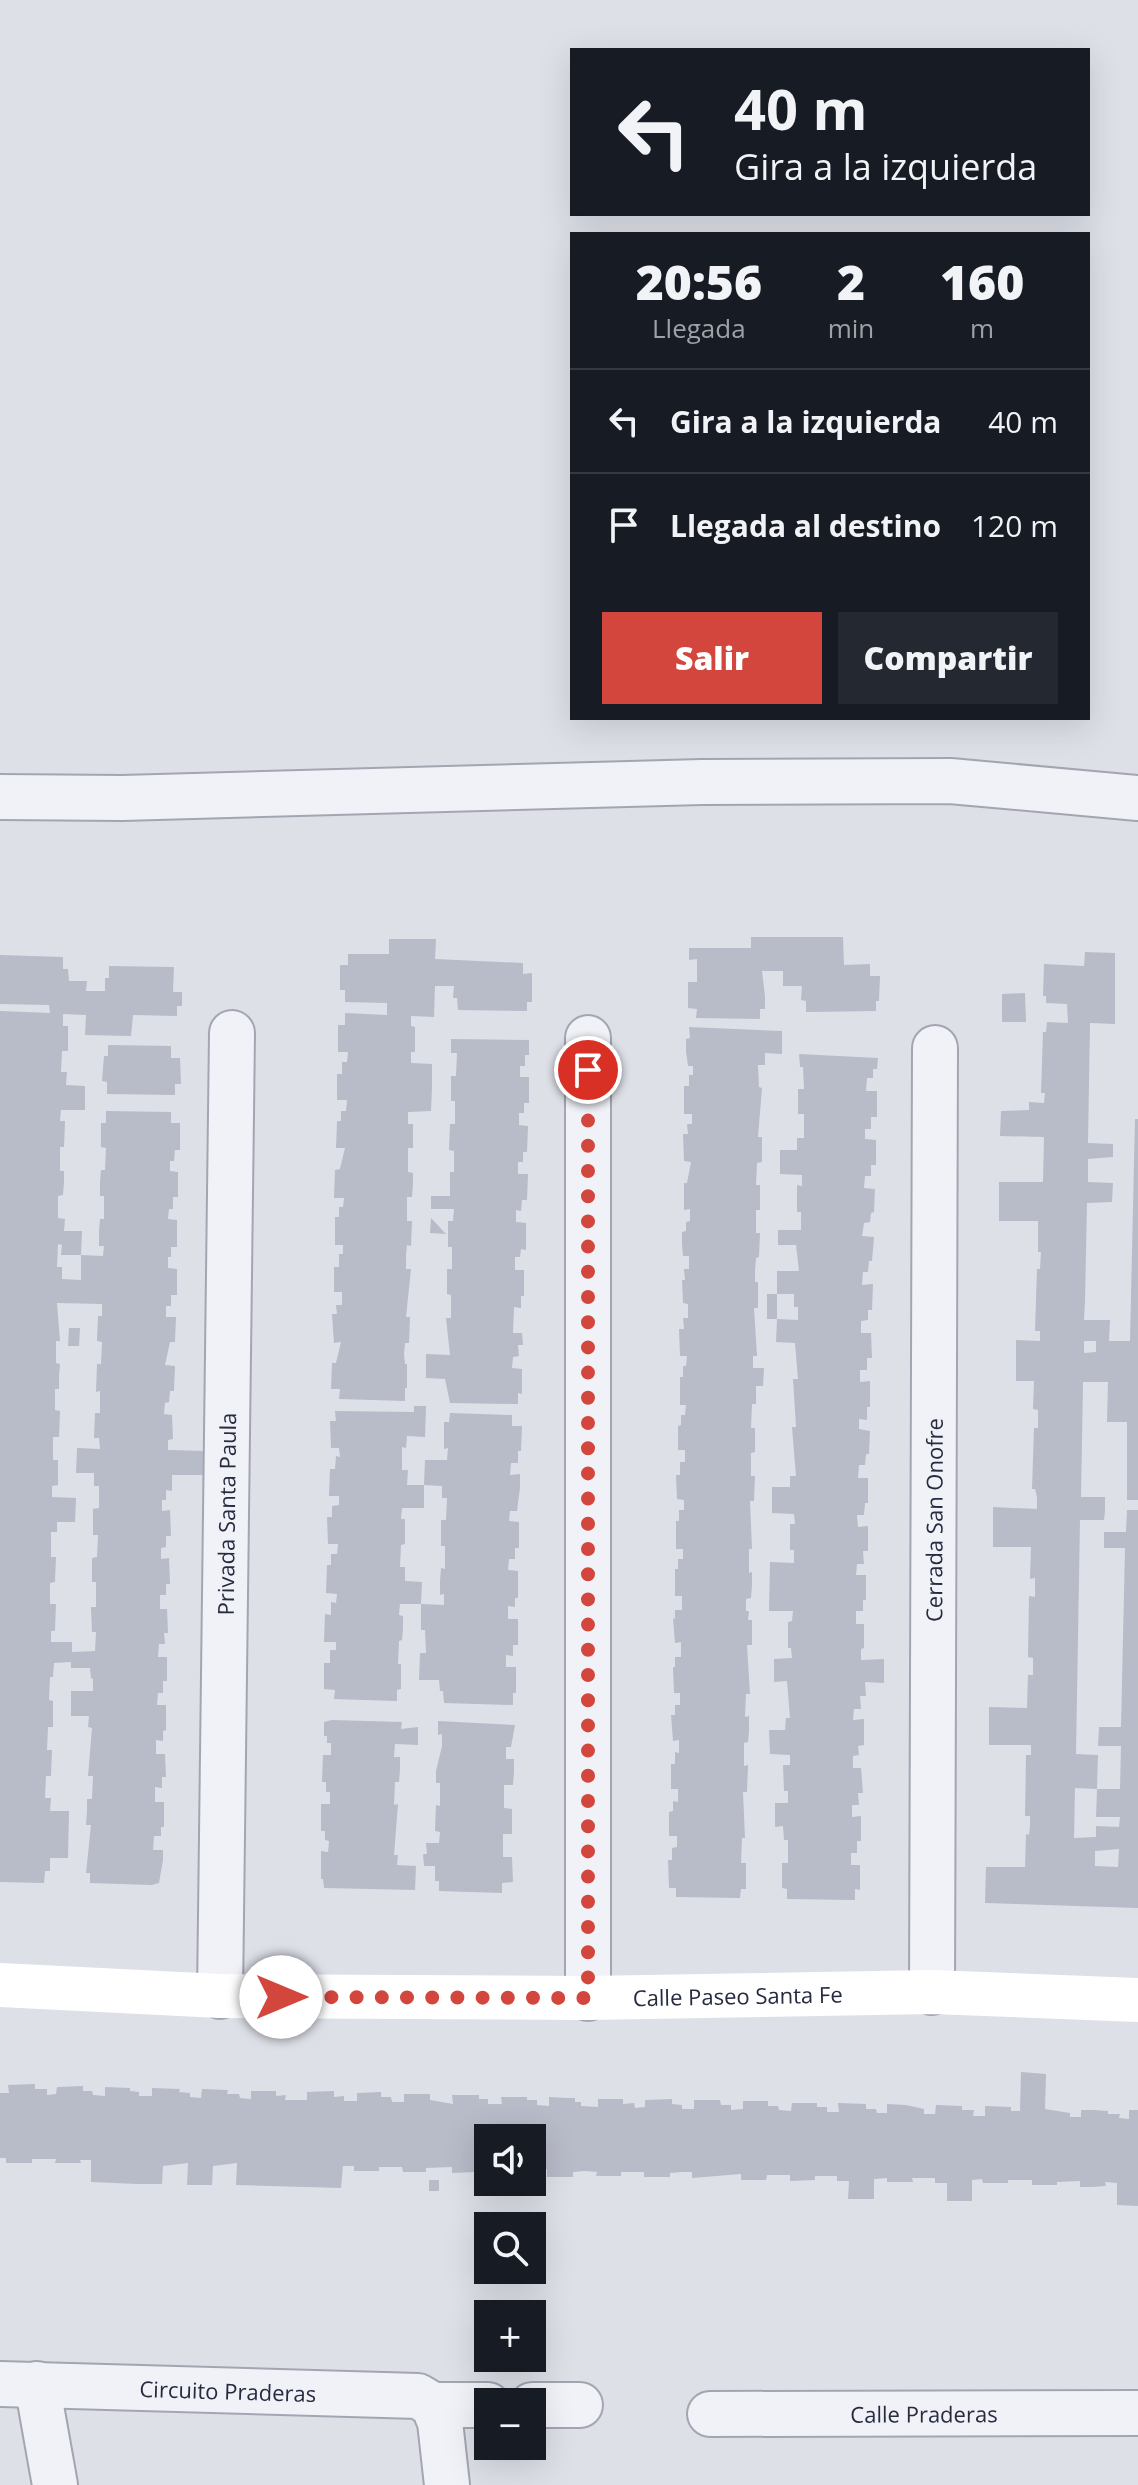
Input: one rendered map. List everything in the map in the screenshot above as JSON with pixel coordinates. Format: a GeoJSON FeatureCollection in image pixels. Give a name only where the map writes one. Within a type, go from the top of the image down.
{"type":"FeatureCollection","features":[{"type":"Feature","properties":{"kind":"street"},"geometry":{"type":"LineString","coordinates":[[0,797],[122,798],[702,782],[950,781],[1138,798]]}},
{"type":"Feature","properties":{"kind":"street","name":"Privada Santa Paula"},"geometry":{"type":"LineString","coordinates":[[220,1996],[232,1033]]}},
{"type":"Feature","properties":{"kind":"street"},"geometry":{"type":"LineString","coordinates":[[588,1038],[588,1998]]}},
{"type":"Feature","properties":{"kind":"street","name":"Cerrada San Onofre"},"geometry":{"type":"LineString","coordinates":[[932,1992],[935,1048]]}},
{"type":"Feature","properties":{"kind":"street","name":"Calle Paseo Santa Fe"},"geometry":{"type":"LineString","coordinates":[[0,1985],[220,1996],[588,1998],[932,1992],[1138,2000]]}},
{"type":"Feature","properties":{"kind":"street"},"geometry":{"type":"LineString","coordinates":[[19,2384],[55,2485]]}},
{"type":"Feature","properties":{"kind":"street","name":"Circuito Praderas"},"geometry":{"type":"LineString","coordinates":[[19,2384],[418,2396],[436,2413],[474,2407]]}},
{"type":"Feature","properties":{"kind":"street"},"geometry":{"type":"LineString","coordinates":[[546,2405],[580,2405]]}},
{"type":"Feature","properties":{"kind":"street"},"geometry":{"type":"LineString","coordinates":[[436,2413],[447,2485]]}},
{"type":"Feature","properties":{"kind":"street","name":"Calle Praderas"},"geometry":{"type":"LineString","coordinates":[[710,2414],[1138,2413]]}},
{"type":"Feature","properties":{"kind":"building"},"geometry":{"type":"Polygon","coordinates":[[[751,937],[843,937],[844,965],[870,964],[870,976],[880,976],[876,1011],[806,1012],[806,1001],[801,1000],[802,986],[783,986],[783,971],[762,971],[765,1009],[760,1009],[760,1019],[696,1018],[697,1009],[688,1008],[688,982],[697,982],[697,959],[689,960],[689,948],[751,948],[751,937]]]}},
{"type":"Feature","properties":{"kind":"building"},"geometry":{"type":"Polygon","coordinates":[[[389,939],[436,939],[435,959],[523,963],[523,974],[532,973],[532,1002],[527,1002],[527,1011],[458,1010],[457,998],[453,998],[454,986],[435,986],[434,1017],[411,1016],[411,1026],[415,1027],[415,1052],[411,1052],[411,1063],[432,1064],[432,1088],[431,1111],[408,1112],[408,1124],[413,1124],[413,1148],[408,1148],[408,1172],[413,1173],[413,1184],[412,1197],[407,1197],[407,1221],[412,1221],[411,1246],[407,1245],[406,1255],[406,1269],[411,1269],[406,1317],[410,1317],[409,1343],[405,1343],[404,1354],[407,1364],[405,1401],[339,1399],[340,1389],[331,1389],[332,1363],[336,1363],[341,1342],[334,1343],[332,1314],[337,1314],[336,1305],[342,1305],[342,1292],[334,1292],[334,1267],[339,1267],[339,1254],[343,1254],[343,1245],[335,1245],[335,1217],[339,1217],[339,1207],[343,1207],[344,1198],[334,1198],[335,1170],[340,1169],[345,1148],[336,1148],[337,1121],[341,1121],[341,1111],[346,1111],[347,1100],[337,1100],[337,1074],[342,1074],[342,1062],[347,1062],[348,1052],[338,1052],[338,1025],[345,1025],[345,1013],[387,1015],[387,1003],[345,1002],[345,990],[340,990],[340,965],[348,965],[348,954],[389,954],[389,939]]]}},
{"type":"Feature","properties":{"kind":"building"},"geometry":{"type":"Polygon","coordinates":[[[1085,952],[1115,953],[1115,1024],[1090,1023],[1088,1143],[1113,1144],[1113,1157],[1088,1159],[1088,1182],[1113,1183],[1112,1202],[1087,1203],[1084,1320],[1110,1320],[1109,1341],[1130,1341],[1135,1119],[1138,1119],[1138,1500],[1127,1500],[1127,1422],[1107,1422],[1108,1382],[1083,1382],[1081,1497],[1105,1497],[1105,1511],[1104,1520],[1080,1520],[1076,1754],[1098,1755],[1097,1789],[1120,1789],[1121,1746],[1098,1746],[1099,1727],[1121,1727],[1125,1548],[1104,1548],[1104,1532],[1126,1532],[1127,1510],[1138,1510],[1138,1908],[985,1903],[986,1867],[1025,1867],[1026,1834],[1029,1835],[1030,1826],[1030,1816],[1025,1816],[1026,1755],[1031,1755],[1031,1745],[989,1745],[989,1707],[1027,1708],[1028,1675],[1033,1675],[1033,1658],[1028,1657],[1029,1596],[1035,1597],[1035,1578],[1030,1579],[1031,1547],[993,1547],[993,1507],[1037,1509],[1035,1489],[1032,1489],[1034,1428],[1038,1428],[1038,1410],[1033,1409],[1034,1381],[1016,1381],[1016,1340],[1040,1341],[1040,1331],[1035,1331],[1037,1269],[1040,1269],[1041,1252],[1038,1252],[1038,1221],[999,1221],[999,1182],[1043,1182],[1044,1137],[1000,1136],[1001,1111],[1029,1110],[1029,1102],[1044,1103],[1045,1093],[1041,1093],[1043,1032],[1046,1032],[1047,1022],[1068,1023],[1067,1004],[1046,1003],[1046,996],[1043,996],[1044,964],[1084,966],[1085,952]],[[1084,1341],[1084,1353],[1096,1352],[1096,1341],[1084,1341]],[[1075,1788],[1074,1838],[1096,1837],[1096,1826],[1119,1827],[1120,1817],[1096,1817],[1097,1789],[1075,1788]],[[1119,1849],[1095,1851],[1095,1866],[1118,1867],[1119,1849]]]}},
{"type":"Feature","properties":{"kind":"building"},"geometry":{"type":"Polygon","coordinates":[[[0,955],[63,957],[63,969],[68,969],[69,981],[87,981],[86,991],[105,991],[109,966],[174,967],[173,992],[182,992],[182,1006],[177,1006],[177,1016],[133,1015],[131,1036],[85,1035],[86,1015],[63,1014],[63,1026],[68,1026],[68,1051],[62,1051],[61,1072],[67,1072],[66,1085],[85,1086],[85,1110],[61,1110],[60,1121],[65,1121],[60,1171],[64,1171],[64,1182],[63,1195],[58,1196],[58,1218],[65,1219],[64,1231],[82,1231],[81,1255],[103,1256],[104,1246],[99,1246],[100,1219],[104,1219],[104,1196],[100,1196],[100,1183],[101,1170],[105,1170],[106,1148],[101,1147],[101,1123],[106,1123],[106,1111],[171,1112],[171,1123],[180,1123],[180,1150],[175,1150],[174,1161],[170,1161],[170,1171],[178,1172],[178,1197],[173,1197],[173,1209],[169,1209],[168,1219],[177,1220],[177,1247],[171,1247],[168,1268],[177,1269],[177,1295],[171,1295],[171,1306],[166,1306],[166,1317],[176,1317],[175,1342],[170,1342],[165,1365],[175,1366],[174,1391],[170,1391],[164,1414],[172,1415],[173,1439],[168,1440],[168,1450],[205,1451],[204,1475],[172,1475],[172,1491],[166,1490],[166,1500],[162,1500],[162,1511],[170,1510],[171,1536],[166,1536],[161,1559],[169,1558],[170,1584],[166,1584],[166,1595],[160,1595],[160,1609],[167,1609],[168,1633],[164,1633],[165,1644],[159,1644],[158,1657],[167,1657],[167,1681],[163,1681],[163,1693],[158,1693],[157,1705],[166,1705],[166,1730],[163,1731],[163,1741],[156,1740],[156,1754],[165,1754],[166,1777],[162,1777],[162,1788],[155,1787],[155,1802],[164,1802],[164,1827],[161,1827],[161,1836],[154,1836],[153,1850],[163,1850],[163,1860],[159,1883],[152,1885],[90,1883],[90,1873],[86,1873],[91,1825],[86,1825],[87,1799],[92,1799],[93,1776],[88,1776],[92,1728],[88,1727],[89,1716],[71,1716],[71,1691],[93,1691],[93,1679],[90,1668],[71,1668],[71,1662],[54,1663],[53,1677],[50,1677],[53,1727],[48,1727],[47,1750],[52,1750],[51,1776],[46,1776],[45,1798],[51,1798],[50,1811],[69,1811],[68,1858],[50,1858],[50,1871],[45,1871],[44,1883],[0,1882],[0,1011],[50,1013],[49,1005],[0,1004],[0,955]],[[58,1244],[57,1267],[62,1267],[62,1279],[81,1280],[81,1255],[61,1255],[62,1245],[58,1244]],[[57,1303],[60,1341],[56,1341],[56,1363],[60,1364],[55,1410],[60,1411],[59,1437],[53,1437],[53,1460],[58,1460],[58,1485],[52,1486],[52,1497],[76,1498],[75,1522],[57,1522],[57,1532],[51,1532],[51,1557],[56,1557],[55,1582],[50,1583],[50,1604],[56,1604],[55,1631],[51,1631],[51,1642],[72,1642],[72,1652],[95,1651],[96,1632],[92,1632],[91,1607],[96,1607],[96,1582],[92,1582],[92,1558],[97,1557],[98,1535],[93,1535],[93,1509],[99,1508],[99,1486],[94,1486],[94,1473],[76,1473],[77,1448],[100,1449],[99,1438],[94,1438],[95,1413],[100,1413],[100,1391],[96,1392],[102,1342],[97,1341],[98,1316],[102,1316],[102,1304],[57,1303]]]}},
{"type":"Feature","properties":{"kind":"building"},"geometry":{"type":"Polygon","coordinates":[[[1025,993],[1026,1022],[1002,1022],[1002,994],[1025,993]]]}},
{"type":"Feature","properties":{"kind":"building"},"geometry":{"type":"Polygon","coordinates":[[[689,1027],[782,1031],[782,1054],[765,1053],[765,1065],[758,1065],[759,1087],[762,1088],[758,1137],[762,1137],[762,1162],[757,1163],[756,1185],[760,1185],[760,1210],[756,1210],[756,1233],[760,1233],[755,1271],[758,1308],[754,1308],[757,1356],[753,1356],[753,1368],[764,1368],[763,1386],[756,1386],[756,1404],[752,1404],[751,1428],[755,1428],[755,1452],[751,1453],[751,1476],[755,1476],[754,1501],[750,1501],[752,1549],[749,1549],[749,1573],[752,1572],[752,1585],[751,1598],[746,1599],[746,1611],[749,1611],[748,1620],[752,1620],[752,1645],[747,1645],[750,1694],[746,1694],[745,1717],[749,1716],[749,1730],[748,1742],[744,1743],[744,1766],[748,1765],[747,1792],[743,1792],[745,1838],[742,1838],[741,1863],[746,1863],[746,1889],[741,1889],[740,1898],[676,1897],[676,1888],[669,1888],[668,1860],[672,1860],[672,1848],[677,1847],[677,1836],[669,1836],[669,1812],[673,1811],[673,1801],[678,1802],[678,1789],[671,1789],[671,1764],[675,1764],[675,1752],[679,1753],[679,1740],[673,1741],[671,1715],[675,1715],[675,1705],[680,1705],[680,1693],[674,1693],[673,1667],[675,1657],[681,1657],[681,1642],[675,1643],[673,1618],[675,1610],[682,1610],[682,1596],[675,1596],[675,1569],[678,1569],[678,1559],[683,1559],[683,1549],[676,1549],[676,1521],[679,1521],[679,1510],[684,1510],[684,1500],[677,1499],[676,1475],[680,1475],[680,1462],[685,1462],[685,1450],[678,1450],[678,1426],[681,1425],[681,1415],[685,1415],[686,1405],[680,1405],[680,1377],[683,1377],[687,1356],[680,1356],[679,1329],[684,1329],[683,1318],[688,1318],[688,1304],[683,1303],[682,1280],[685,1280],[684,1269],[689,1269],[689,1256],[683,1256],[682,1232],[686,1231],[686,1222],[690,1221],[690,1209],[684,1210],[684,1183],[687,1183],[691,1162],[684,1161],[683,1134],[688,1134],[687,1124],[692,1124],[692,1114],[684,1114],[684,1086],[689,1086],[689,1075],[693,1075],[693,1066],[688,1066],[686,1051],[689,1027]]]}},
{"type":"Feature","properties":{"kind":"building"},"geometry":{"type":"Polygon","coordinates":[[[451,1039],[529,1040],[529,1055],[525,1055],[525,1066],[520,1066],[520,1077],[529,1077],[529,1103],[524,1103],[524,1113],[519,1113],[519,1125],[528,1126],[527,1152],[523,1152],[523,1162],[518,1162],[518,1174],[528,1174],[527,1200],[522,1200],[521,1211],[516,1210],[516,1222],[526,1223],[526,1250],[521,1249],[520,1257],[515,1257],[515,1270],[524,1270],[521,1308],[514,1307],[513,1333],[522,1333],[523,1345],[518,1345],[519,1356],[513,1357],[512,1368],[522,1369],[522,1394],[518,1393],[518,1404],[450,1403],[445,1379],[426,1378],[426,1354],[450,1355],[446,1318],[451,1318],[447,1269],[452,1269],[452,1247],[448,1247],[448,1221],[453,1221],[454,1209],[431,1209],[431,1196],[450,1196],[450,1172],[454,1172],[454,1151],[449,1150],[450,1124],[455,1124],[451,1076],[456,1076],[457,1053],[451,1053],[451,1039]]]}},
{"type":"Feature","properties":{"kind":"building"},"geometry":{"type":"Polygon","coordinates":[[[108,1045],[171,1046],[171,1058],[180,1058],[181,1084],[175,1084],[175,1095],[107,1094],[107,1082],[102,1081],[108,1045]]]}},
{"type":"Feature","properties":{"kind":"building"},"geometry":{"type":"Polygon","coordinates":[[[799,1054],[878,1058],[873,1078],[867,1078],[866,1091],[877,1091],[877,1117],[871,1117],[871,1129],[865,1129],[865,1139],[876,1140],[876,1165],[871,1165],[871,1176],[865,1176],[864,1188],[875,1189],[874,1212],[871,1213],[870,1222],[864,1223],[862,1236],[874,1237],[872,1261],[869,1261],[868,1272],[863,1272],[862,1285],[873,1284],[872,1310],[868,1310],[868,1320],[861,1321],[861,1333],[871,1333],[872,1358],[867,1358],[867,1370],[860,1370],[860,1382],[870,1381],[870,1407],[867,1407],[867,1420],[859,1419],[859,1429],[870,1431],[869,1454],[866,1454],[865,1465],[859,1465],[858,1478],[868,1478],[868,1503],[865,1503],[864,1515],[857,1515],[858,1527],[868,1526],[868,1551],[863,1551],[864,1564],[857,1564],[856,1575],[866,1575],[866,1600],[863,1600],[863,1611],[856,1611],[856,1624],[864,1624],[861,1660],[884,1659],[884,1683],[865,1682],[866,1696],[860,1696],[861,1709],[854,1709],[853,1720],[864,1719],[864,1745],[858,1746],[859,1755],[853,1756],[853,1768],[861,1768],[863,1793],[858,1793],[859,1805],[852,1805],[852,1817],[861,1816],[861,1841],[857,1841],[857,1853],[851,1853],[851,1865],[860,1865],[860,1890],[855,1889],[855,1900],[787,1899],[787,1889],[782,1888],[782,1863],[788,1863],[788,1840],[784,1840],[783,1826],[775,1827],[775,1803],[788,1803],[788,1791],[784,1791],[783,1765],[790,1765],[790,1755],[770,1754],[769,1730],[785,1730],[786,1718],[790,1718],[787,1681],[774,1682],[774,1659],[792,1658],[791,1648],[788,1648],[788,1622],[792,1621],[793,1611],[769,1611],[770,1562],[794,1563],[794,1550],[790,1550],[790,1524],[795,1524],[794,1514],[772,1513],[772,1487],[790,1487],[790,1476],[796,1476],[792,1427],[796,1427],[793,1379],[798,1379],[795,1343],[776,1342],[777,1319],[798,1320],[798,1307],[794,1307],[794,1294],[777,1294],[777,1271],[799,1271],[796,1245],[778,1245],[778,1230],[801,1230],[797,1185],[802,1186],[802,1175],[780,1174],[780,1150],[797,1150],[797,1138],[804,1138],[804,1114],[798,1114],[798,1089],[804,1089],[799,1054]]]}},
{"type":"Feature","properties":{"kind":"building"},"geometry":{"type":"Polygon","coordinates":[[[431,1218],[446,1234],[430,1233],[431,1218]]]}},
{"type":"Feature","properties":{"kind":"building"},"geometry":{"type":"Polygon","coordinates":[[[767,1294],[777,1294],[777,1319],[767,1319],[767,1294]]]}},
{"type":"Feature","properties":{"kind":"building"},"geometry":{"type":"Polygon","coordinates":[[[69,1328],[80,1328],[79,1346],[68,1346],[69,1328]]]}},
{"type":"Feature","properties":{"kind":"building"},"geometry":{"type":"Polygon","coordinates":[[[414,1406],[426,1406],[425,1437],[407,1436],[406,1448],[402,1447],[402,1470],[408,1470],[407,1485],[424,1485],[424,1508],[402,1508],[405,1544],[401,1545],[400,1567],[405,1567],[405,1581],[422,1582],[421,1604],[400,1604],[399,1615],[403,1616],[398,1664],[401,1664],[401,1689],[397,1690],[397,1701],[334,1699],[335,1690],[324,1689],[324,1663],[330,1663],[330,1650],[336,1650],[336,1642],[324,1642],[325,1614],[331,1615],[331,1602],[336,1603],[337,1594],[326,1593],[327,1565],[331,1565],[331,1554],[337,1554],[338,1544],[328,1544],[327,1517],[332,1517],[332,1506],[339,1505],[339,1496],[329,1496],[330,1469],[335,1469],[336,1456],[340,1457],[339,1448],[331,1448],[330,1421],[336,1421],[335,1411],[414,1412],[414,1406]]]}},
{"type":"Feature","properties":{"kind":"building"},"geometry":{"type":"Polygon","coordinates":[[[450,1413],[512,1415],[512,1426],[522,1426],[521,1451],[518,1451],[518,1463],[511,1463],[510,1475],[520,1474],[517,1511],[510,1511],[509,1521],[519,1522],[519,1548],[515,1548],[515,1559],[509,1559],[508,1570],[518,1571],[518,1598],[515,1598],[515,1607],[508,1606],[508,1619],[518,1619],[518,1645],[513,1645],[513,1656],[506,1655],[506,1667],[516,1667],[513,1705],[444,1703],[439,1680],[419,1680],[420,1653],[426,1653],[425,1630],[421,1630],[421,1604],[444,1605],[444,1594],[440,1595],[441,1568],[445,1569],[441,1520],[446,1520],[447,1498],[442,1498],[442,1486],[424,1485],[425,1460],[447,1460],[444,1422],[449,1422],[450,1413]]]}},
{"type":"Feature","properties":{"kind":"building"},"geometry":{"type":"Polygon","coordinates":[[[438,1721],[515,1725],[511,1747],[506,1747],[506,1759],[514,1759],[513,1785],[504,1785],[504,1808],[512,1809],[512,1834],[503,1834],[503,1857],[512,1857],[513,1882],[502,1883],[502,1893],[439,1891],[435,1866],[424,1866],[426,1843],[439,1843],[440,1832],[435,1831],[436,1805],[440,1806],[440,1783],[436,1783],[436,1771],[442,1746],[438,1721]]]}},
{"type":"Feature","properties":{"kind":"building"},"geometry":{"type":"Polygon","coordinates":[[[324,1722],[402,1722],[401,1729],[418,1727],[418,1745],[395,1744],[394,1757],[400,1757],[400,1770],[399,1782],[395,1782],[394,1805],[398,1804],[394,1855],[398,1855],[397,1865],[416,1866],[415,1890],[324,1888],[321,1851],[328,1852],[329,1841],[325,1840],[325,1831],[321,1831],[321,1804],[330,1804],[330,1792],[326,1792],[326,1782],[322,1782],[323,1755],[331,1755],[331,1743],[327,1743],[327,1736],[324,1736],[324,1722]]]}},
{"type":"Feature","properties":{"kind":"building"},"geometry":{"type":"Polygon","coordinates":[[[1021,2072],[1046,2074],[1045,2109],[1070,2113],[1070,2117],[1081,2117],[1081,2110],[1108,2111],[1108,2114],[1120,2114],[1119,2118],[1129,2119],[1129,2110],[1138,2110],[1138,2206],[1117,2205],[1117,2183],[1105,2182],[1106,2186],[1080,2187],[1080,2181],[1032,2185],[1032,2180],[983,2183],[982,2179],[972,2180],[972,2201],[947,2201],[947,2183],[935,2183],[935,2178],[912,2178],[913,2182],[874,2179],[874,2199],[848,2199],[849,2181],[837,2181],[837,2176],[790,2181],[790,2175],[767,2175],[766,2180],[741,2180],[741,2174],[692,2178],[692,2172],[670,2173],[670,2177],[644,2177],[644,2172],[596,2176],[597,2172],[585,2171],[573,2172],[573,2177],[547,2177],[546,2124],[474,2124],[474,2172],[452,2173],[452,2167],[426,2168],[426,2172],[403,2172],[402,2167],[354,2171],[354,2166],[343,2166],[341,2188],[236,2185],[237,2163],[213,2166],[212,2185],[187,2185],[188,2163],[163,2166],[162,2184],[91,2182],[91,2160],[55,2163],[56,2159],[32,2159],[32,2163],[6,2163],[6,2158],[0,2158],[0,2093],[9,2093],[8,2085],[35,2084],[35,2089],[47,2089],[47,2095],[56,2094],[57,2087],[83,2086],[83,2091],[105,2096],[105,2087],[130,2088],[130,2091],[139,2092],[139,2096],[152,2096],[152,2088],[180,2089],[179,2092],[190,2093],[190,2097],[201,2098],[202,2089],[228,2090],[227,2094],[239,2094],[240,2098],[251,2099],[251,2091],[276,2091],[276,2096],[286,2095],[285,2100],[307,2100],[307,2092],[334,2091],[334,2097],[344,2096],[344,2101],[357,2101],[357,2093],[381,2092],[381,2097],[391,2097],[392,2102],[404,2102],[404,2094],[430,2094],[430,2100],[453,2104],[452,2095],[479,2095],[479,2099],[488,2099],[488,2104],[502,2104],[501,2097],[527,2097],[527,2100],[537,2100],[537,2105],[549,2106],[549,2097],[575,2098],[581,2106],[598,2107],[598,2099],[623,2099],[623,2104],[634,2103],[635,2108],[645,2107],[645,2100],[672,2099],[672,2104],[682,2105],[682,2109],[694,2109],[694,2100],[720,2100],[721,2105],[731,2105],[731,2110],[743,2109],[743,2101],[768,2101],[768,2106],[791,2111],[792,2103],[817,2103],[817,2107],[827,2107],[827,2112],[839,2112],[838,2103],[866,2104],[866,2109],[876,2109],[877,2113],[887,2113],[887,2104],[924,2109],[924,2114],[935,2114],[936,2105],[962,2106],[962,2110],[974,2110],[973,2116],[985,2116],[985,2106],[1011,2107],[1011,2111],[1020,2111],[1021,2072]]]}},
{"type":"Feature","properties":{"kind":"building"},"geometry":{"type":"Polygon","coordinates":[[[429,2180],[439,2180],[439,2191],[429,2191],[429,2180]]]}},
{"type":"Feature","properties":{"kind":"route"},"geometry":{"type":"LineString","coordinates":[[281,1997],[588,1998],[588,1070]]}}]}
